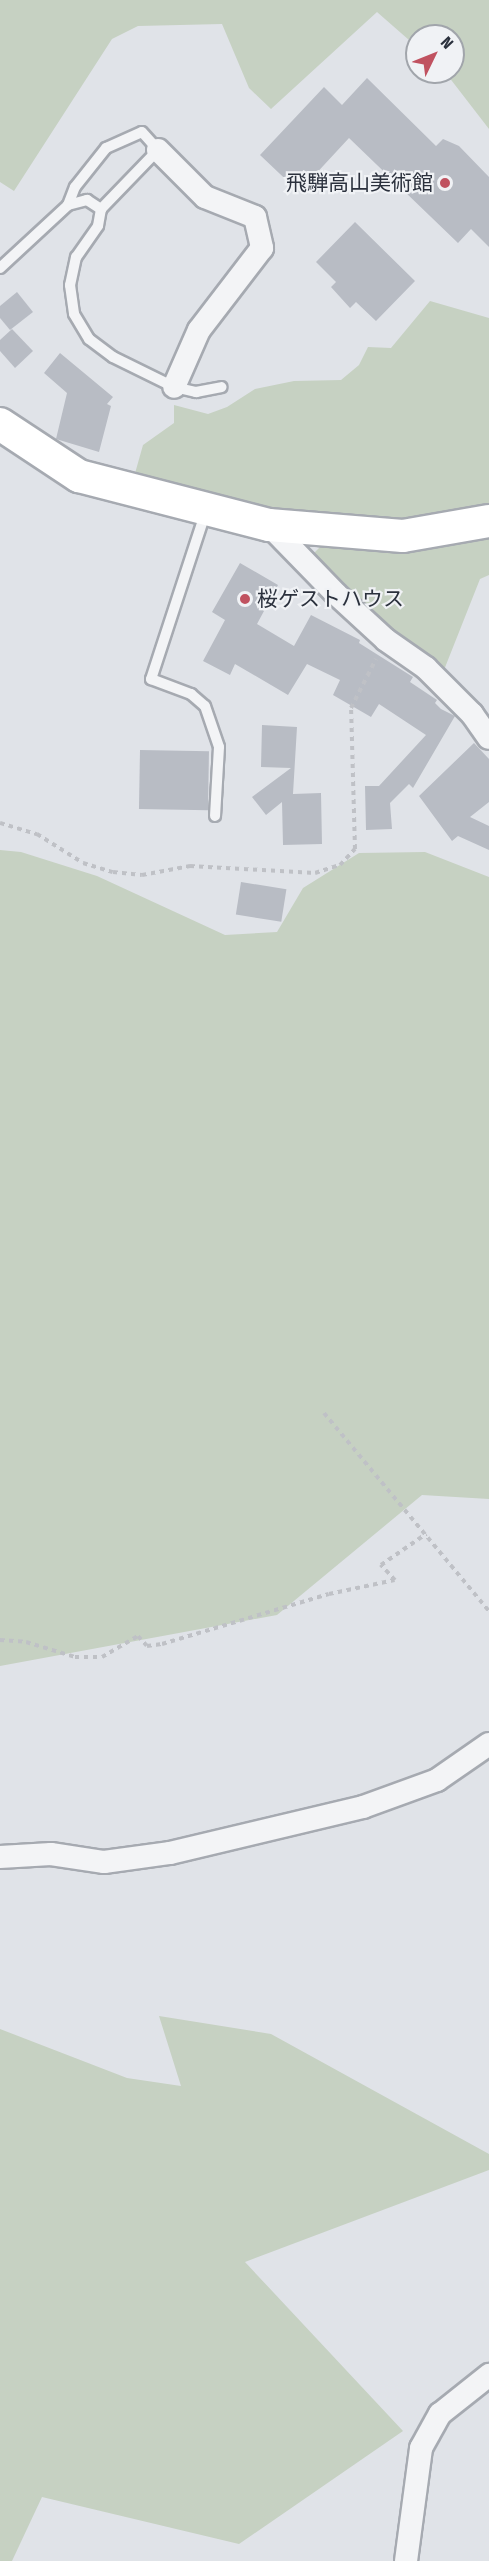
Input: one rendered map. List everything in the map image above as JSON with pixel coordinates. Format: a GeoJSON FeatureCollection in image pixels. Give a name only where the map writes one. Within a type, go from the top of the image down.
{"type":"FeatureCollection","features":[{"type":"Feature","properties":{"kind":"street"},"geometry":{"type":"LineString","coordinates":[[158,150],[206,197],[255,217],[262,248],[199,330],[174,387]]}},
{"type":"Feature","properties":{"kind":"street"},"geometry":{"type":"LineString","coordinates":[[0,424],[79,476],[269,525],[403,536],[489,521]]}},
{"type":"Feature","properties":{"kind":"street"},"geometry":{"type":"LineString","coordinates":[[269,525],[386,640],[426,668],[472,714],[489,738]]}},
{"type":"Feature","properties":{"kind":"street"},"geometry":{"type":"LineString","coordinates":[[0,1857],[51,1854],[104,1862],[170,1853],[363,1807],[436,1780],[489,1744]]}},
{"type":"Feature","properties":{"kind":"street"},"geometry":{"type":"LineString","coordinates":[[406,2561],[421,2448],[440,2414],[489,2375]]}},
{"type":"Feature","properties":{"kind":"lane"},"geometry":{"type":"LineString","coordinates":[[0,268],[68,205],[75,187],[106,148],[142,132],[158,150],[101,209],[98,226],[76,256],[70,285],[74,314],[89,339],[113,357],[174,387],[196,392],[222,387]]}},
{"type":"Feature","properties":{"kind":"lane"},"geometry":{"type":"LineString","coordinates":[[68,205],[87,200],[101,209]]}},
{"type":"Feature","properties":{"kind":"lane"},"geometry":{"type":"LineString","coordinates":[[207,508],[151,679],[192,694],[205,706],[219,747],[215,816]]}},
{"type":"Feature","properties":{"kind":"path"},"geometry":{"type":"LineString","coordinates":[[0,823],[28,830],[83,863],[113,872],[142,875],[190,866],[315,873],[340,865],[355,849],[351,708],[386,640]]}},
{"type":"Feature","properties":{"kind":"path"},"geometry":{"type":"LineString","coordinates":[[324,1413],[489,1611]]}},
{"type":"Feature","properties":{"kind":"path"},"geometry":{"type":"LineString","coordinates":[[0,1640],[26,1642],[75,1657],[102,1657],[138,1636],[147,1646],[162,1644],[329,1594],[395,1580],[381,1564],[426,1534]]}},
{"type":"Feature","properties":{"kind":"green space"},"geometry":{"type":"Polygon","coordinates":[[[0,0],[489,0],[489,129],[454,84],[465,84],[465,24],[405,24],[405,36],[377,12],[271,109],[249,88],[222,24],[138,26],[112,39],[14,191],[0,182],[0,0]]]}},
{"type":"Feature","properties":{"kind":"green space"},"geometry":{"type":"Polygon","coordinates":[[[430,301],[489,318],[489,513],[410,521],[270,509],[132,484],[143,445],[174,423],[174,405],[208,414],[227,407],[255,389],[294,381],[341,380],[359,365],[368,347],[391,348],[430,301]]]}},
{"type":"Feature","properties":{"kind":"green space"},"geometry":{"type":"Polygon","coordinates":[[[489,537],[489,575],[480,579],[444,670],[385,629],[311,556],[323,544],[387,552],[489,537]]]}},
{"type":"Feature","properties":{"kind":"green space"},"geometry":{"type":"Polygon","coordinates":[[[0,850],[21,852],[97,876],[225,935],[277,932],[303,888],[359,853],[425,852],[489,877],[489,1499],[422,1495],[277,1615],[0,1666],[0,850]]]}},
{"type":"Feature","properties":{"kind":"green space"},"geometry":{"type":"Polygon","coordinates":[[[159,2016],[271,2034],[489,2154],[489,2170],[245,2262],[403,2431],[239,2544],[42,2497],[12,2561],[0,2561],[0,2029],[127,2078],[181,2086],[159,2016]]]}},
{"type":"Feature","properties":{"kind":"building"},"geometry":{"type":"Polygon","coordinates":[[[367,78],[436,146],[443,139],[459,146],[489,177],[489,247],[471,229],[458,243],[349,138],[299,192],[260,155],[324,87],[342,105],[367,78]]]}},
{"type":"Feature","properties":{"kind":"building"},"geometry":{"type":"Polygon","coordinates":[[[355,222],[415,281],[376,321],[356,302],[350,308],[331,287],[336,282],[316,262],[355,222]]]}},
{"type":"Feature","properties":{"kind":"building"},"geometry":{"type":"Polygon","coordinates":[[[17,292],[33,312],[10,330],[0,318],[0,306],[17,292]]]}},
{"type":"Feature","properties":{"kind":"building"},"geometry":{"type":"Polygon","coordinates":[[[12,329],[33,351],[15,368],[0,351],[0,340],[12,329]]]}},
{"type":"Feature","properties":{"kind":"building"},"geometry":{"type":"Polygon","coordinates":[[[60,353],[113,397],[107,404],[111,406],[99,452],[56,439],[67,393],[44,373],[60,353]]]}},
{"type":"Feature","properties":{"kind":"building"},"geometry":{"type":"Polygon","coordinates":[[[240,563],[278,585],[257,624],[294,646],[311,615],[360,640],[359,643],[413,677],[410,682],[437,700],[435,703],[441,709],[455,716],[413,788],[409,784],[390,803],[392,829],[366,830],[365,786],[379,786],[426,735],[379,704],[371,717],[333,695],[340,680],[307,664],[288,695],[235,664],[230,675],[203,661],[225,620],[212,612],[240,563]]]}},
{"type":"Feature","properties":{"kind":"building"},"geometry":{"type":"Polygon","coordinates":[[[262,725],[297,727],[293,794],[321,793],[322,844],[283,845],[282,802],[266,815],[252,797],[291,768],[261,767],[262,725]]]}},
{"type":"Feature","properties":{"kind":"building"},"geometry":{"type":"Polygon","coordinates":[[[474,743],[489,759],[489,802],[470,817],[489,826],[489,850],[458,836],[452,841],[419,796],[474,743]]]}},
{"type":"Feature","properties":{"kind":"building"},"geometry":{"type":"Polygon","coordinates":[[[140,750],[209,751],[208,810],[139,809],[140,750]]]}},
{"type":"Feature","properties":{"kind":"building"},"geometry":{"type":"Polygon","coordinates":[[[241,882],[286,889],[281,922],[236,915],[241,882]]]}},
{"type":"Feature","properties":{"kind":"place","name":"飛騨高山美術館"},"geometry":{"type":"Point","coordinates":[445,183]}},
{"type":"Feature","properties":{"kind":"place","name":"桜ゲストハウス"},"geometry":{"type":"Point","coordinates":[245,599]}}]}
